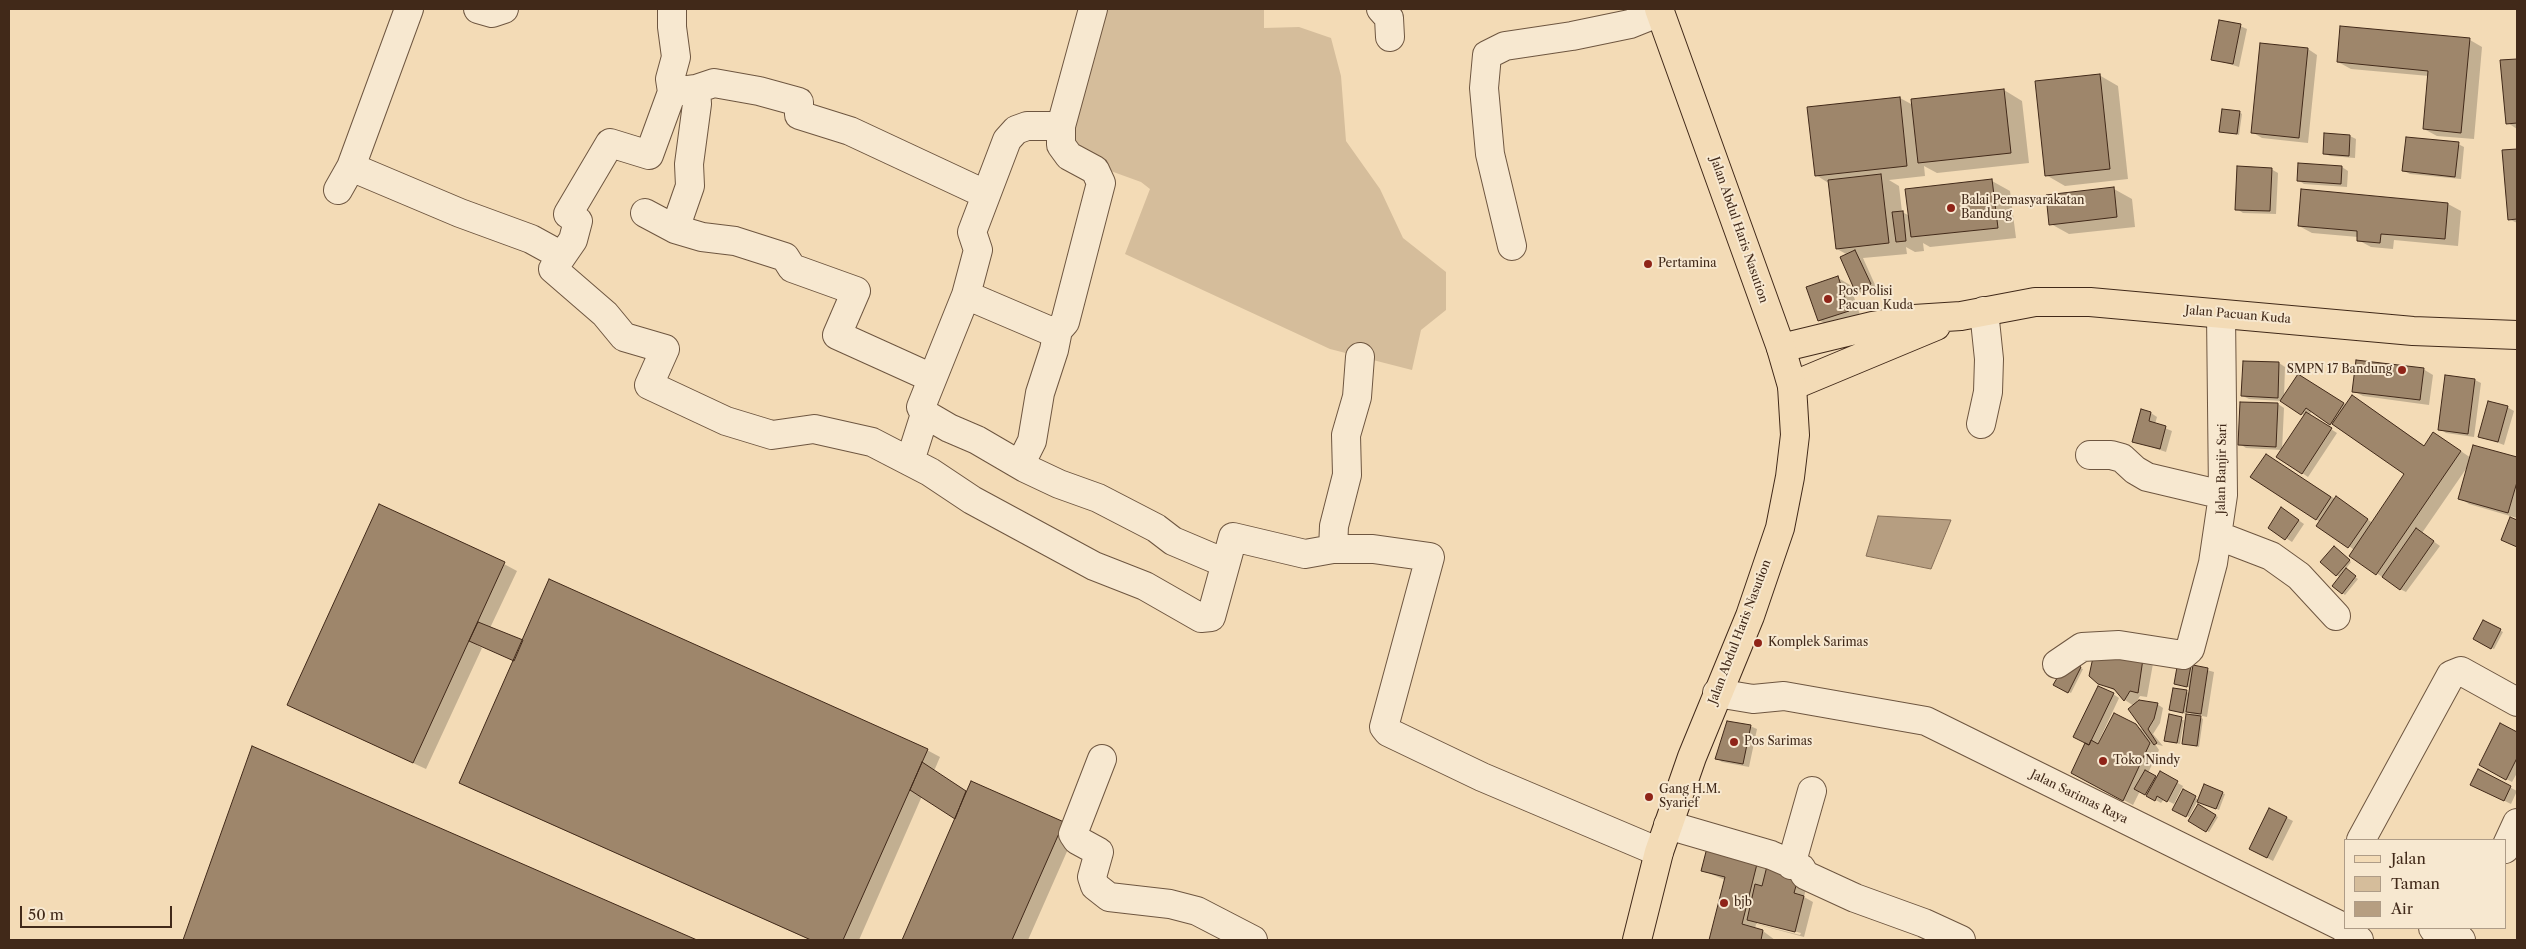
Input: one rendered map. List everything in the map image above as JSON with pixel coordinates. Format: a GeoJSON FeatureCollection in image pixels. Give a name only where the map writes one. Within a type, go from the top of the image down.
{"type":"FeatureCollection","features":[{"type":"Feature","properties":{"kind":"main road","name":"Jalan Abdul Haris Nasution"},"geometry":{"type":"LineString","coordinates":[[1637,940],[1659,852],[1668,825],[1717,693],[1750,616],[1780,528],[1790,477],[1794,443],[1792,386],[1781,348],[1660,10]]}},
{"type":"Feature","properties":{"kind":"main road","name":"Jalan Pacuan Kuda"},"geometry":{"type":"LineString","coordinates":[[1781,348],[1872,326],[1914,319],[1972,314],[2034,302],[2081,302],[2413,331],[2517,335]]}},
{"type":"Feature","properties":{"kind":"main road","name":"Jalan Pacuan Kuda"},"geometry":{"type":"LineString","coordinates":[[1792,386],[1972,314]]}},
{"type":"Feature","properties":{"kind":"street"},"geometry":{"type":"LineString","coordinates":[[409,9],[345,179],[460,214],[531,239],[562,256]]}},
{"type":"Feature","properties":{"kind":"street"},"geometry":{"type":"LineString","coordinates":[[478,9],[492,13],[504,9]]}},
{"type":"Feature","properties":{"kind":"street"},"geometry":{"type":"LineString","coordinates":[[672,9],[676,57],[670,79],[697,104],[689,164],[690,186],[675,229]]}},
{"type":"Feature","properties":{"kind":"street"},"geometry":{"type":"LineString","coordinates":[[1020,465],[1032,441],[1040,393],[1054,350],[1058,330],[1065,322],[1101,183],[1095,170],[1069,156],[1061,145],[1060,126],[1093,9]]}},
{"type":"Feature","properties":{"kind":"street"},"geometry":{"type":"LineString","coordinates":[[1381,9],[1389,18],[1390,37]]}},
{"type":"Feature","properties":{"kind":"street"},"geometry":{"type":"LineString","coordinates":[[1512,246],[1502,212],[1490,154],[1484,88],[1487,56],[1505,46],[1630,24],[1660,10]]}},
{"type":"Feature","properties":{"kind":"street"},"geometry":{"type":"LineString","coordinates":[[986,194],[850,131],[798,115],[799,102],[733,85],[714,83],[684,91],[649,155],[610,143],[568,214],[578,221],[573,240],[553,269],[605,314],[624,337],[665,349],[649,385],[726,421],[772,435],[814,429],[872,442],[910,461],[972,500],[1094,566],[1145,586],[1201,618],[1211,617],[1233,536],[1305,554],[1333,549],[1372,549],[1430,557],[1384,727],[1388,732],[1482,778],[1659,852]]}},
{"type":"Feature","properties":{"kind":"street"},"geometry":{"type":"LineString","coordinates":[[1060,126],[1027,126],[1016,130],[1007,140],[972,232],[978,250],[966,295],[921,407],[925,414],[977,440],[1020,465],[1058,484],[1098,498],[1156,528],[1173,541],[1225,563]]}},
{"type":"Feature","properties":{"kind":"street"},"geometry":{"type":"LineString","coordinates":[[645,213],[675,229],[702,237],[735,241],[785,257],[792,268],[856,291],[837,335],[932,378]]}},
{"type":"Feature","properties":{"kind":"street"},"geometry":{"type":"LineString","coordinates":[[966,295],[1048,330],[1058,330]]}},
{"type":"Feature","properties":{"kind":"street"},"geometry":{"type":"LineString","coordinates":[[1972,314],[1989,359],[1988,383],[1982,424]]}},
{"type":"Feature","properties":{"kind":"street","name":"Jalan Banjir Sari"},"geometry":{"type":"LineString","coordinates":[[2057,664],[2082,648],[2119,645],[2183,655],[2190,649],[2219,536],[2223,495],[2221,314]]}},
{"type":"Feature","properties":{"kind":"street"},"geometry":{"type":"LineString","coordinates":[[1333,549],[1334,526],[1348,475],[1346,436],[1357,397],[1360,356]]}},
{"type":"Feature","properties":{"kind":"street"},"geometry":{"type":"LineString","coordinates":[[910,461],[925,414]]}},
{"type":"Feature","properties":{"kind":"street"},"geometry":{"type":"LineString","coordinates":[[2090,455],[2111,455],[2122,458],[2135,470],[2147,477],[2223,495]]}},
{"type":"Feature","properties":{"kind":"street"},"geometry":{"type":"LineString","coordinates":[[2219,536],[2271,556],[2299,576],[2336,616]]}},
{"type":"Feature","properties":{"kind":"street"},"geometry":{"type":"LineString","coordinates":[[2362,839],[2450,675],[2461,671],[2517,702]]}},
{"type":"Feature","properties":{"kind":"street"},"geometry":{"type":"LineString","coordinates":[[1717,693],[1753,699],[1781,710],[1974,746]]}},
{"type":"Feature","properties":{"kind":"street","name":"Jalan Sarimas Raya"},"geometry":{"type":"LineString","coordinates":[[1753,699],[1784,696],[1926,721],[2344,928]]}},
{"type":"Feature","properties":{"kind":"street"},"geometry":{"type":"LineString","coordinates":[[1102,759],[1073,834],[1077,840],[1099,852],[1092,876],[1095,886],[1109,897],[1170,904],[1197,911],[1253,940]]}},
{"type":"Feature","properties":{"kind":"street"},"geometry":{"type":"LineString","coordinates":[[1791,865],[1812,791]]}},
{"type":"Feature","properties":{"kind":"street"},"geometry":{"type":"LineString","coordinates":[[2506,847],[2517,823]]}},
{"type":"Feature","properties":{"kind":"street"},"geometry":{"type":"LineString","coordinates":[[1668,825],[1748,846],[1801,868],[1805,875],[1944,937]]}},
{"type":"Feature","properties":{"kind":"street","name":"Jalan Sarimas Raya"},"geometry":{"type":"LineString","coordinates":[[2345,929],[2359,940]]}},
{"type":"Feature","properties":{"kind":"street"},"geometry":{"type":"LineString","coordinates":[[2434,929],[2436,932],[2461,940]]}},
{"type":"Feature","properties":{"kind":"green space"},"geometry":{"type":"Polygon","coordinates":[[[1102,9],[1264,9],[1264,28],[1299,27],[1331,38],[1341,76],[1346,141],[1380,189],[1403,238],[1446,272],[1446,310],[1421,330],[1412,370],[1330,349],[1125,254],[1150,189],[1141,182],[1072,157],[1069,127],[1102,9]]]}},
{"type":"Feature","properties":{"kind":"water"},"geometry":{"type":"Polygon","coordinates":[[[1878,516],[1951,520],[1931,569],[1866,556],[1878,516]]]}},
{"type":"Feature","properties":{"kind":"building"},"geometry":{"type":"Polygon","coordinates":[[[2219,20],[2241,24],[2233,64],[2211,60],[2219,20]]]}},
{"type":"Feature","properties":{"kind":"building"},"geometry":{"type":"Polygon","coordinates":[[[2340,26],[2470,38],[2461,133],[2423,129],[2428,71],[2337,62],[2340,26]]]}},
{"type":"Feature","properties":{"kind":"building"},"geometry":{"type":"Polygon","coordinates":[[[2260,43],[2308,48],[2299,138],[2251,133],[2260,43]]]}},
{"type":"Feature","properties":{"kind":"building"},"geometry":{"type":"Polygon","coordinates":[[[2517,59],[2517,123],[2506,124],[2500,60],[2517,59]]]}},
{"type":"Feature","properties":{"kind":"building"},"geometry":{"type":"Polygon","coordinates":[[[2100,74],[2110,169],[2045,176],[2035,81],[2100,74]]]}},
{"type":"Feature","properties":{"kind":"building"},"geometry":{"type":"Polygon","coordinates":[[[2004,89],[2011,153],[1918,163],[1911,99],[2004,89]]]}},
{"type":"Feature","properties":{"kind":"building"},"geometry":{"type":"Polygon","coordinates":[[[1900,97],[1907,166],[1815,176],[1807,107],[1900,97]]]}},
{"type":"Feature","properties":{"kind":"building"},"geometry":{"type":"Polygon","coordinates":[[[2222,109],[2240,111],[2237,134],[2219,132],[2222,109]]]}},
{"type":"Feature","properties":{"kind":"building"},"geometry":{"type":"Polygon","coordinates":[[[2324,133],[2350,135],[2349,156],[2323,154],[2324,133]]]}},
{"type":"Feature","properties":{"kind":"building"},"geometry":{"type":"Polygon","coordinates":[[[2406,137],[2459,142],[2455,177],[2402,171],[2406,137]]]}},
{"type":"Feature","properties":{"kind":"building"},"geometry":{"type":"Polygon","coordinates":[[[2517,149],[2517,219],[2508,220],[2502,150],[2517,149]]]}},
{"type":"Feature","properties":{"kind":"building"},"geometry":{"type":"Polygon","coordinates":[[[2298,163],[2342,166],[2341,184],[2297,181],[2298,163]]]}},
{"type":"Feature","properties":{"kind":"building"},"geometry":{"type":"Polygon","coordinates":[[[2237,166],[2272,168],[2270,211],[2235,210],[2237,166]]]}},
{"type":"Feature","properties":{"kind":"building"},"geometry":{"type":"Polygon","coordinates":[[[1881,174],[1889,243],[1836,249],[1828,180],[1881,174]]]}},
{"type":"Feature","properties":{"kind":"building","name":"Balai Pemasyarakatan Bandung"},"geometry":{"type":"Polygon","coordinates":[[[1992,179],[1998,228],[1911,237],[1905,189],[1992,179]]]}},
{"type":"Feature","properties":{"kind":"building"},"geometry":{"type":"Polygon","coordinates":[[[2114,187],[2117,217],[2049,225],[2046,195],[2114,187]]]}},
{"type":"Feature","properties":{"kind":"building"},"geometry":{"type":"Polygon","coordinates":[[[2301,189],[2448,203],[2445,239],[2381,234],[2380,243],[2357,241],[2357,231],[2298,226],[2301,189]]]}},
{"type":"Feature","properties":{"kind":"building"},"geometry":{"type":"Polygon","coordinates":[[[1903,211],[1906,241],[1896,242],[1892,212],[1903,211]]]}},
{"type":"Feature","properties":{"kind":"building"},"geometry":{"type":"Polygon","coordinates":[[[1855,250],[1871,284],[1855,291],[1840,257],[1855,250]]]}},
{"type":"Feature","properties":{"kind":"building","name":"Pos Polisi Pacuan Kuda"},"geometry":{"type":"Polygon","coordinates":[[[1838,276],[1849,311],[1818,321],[1806,287],[1838,276]]]}},
{"type":"Feature","properties":{"kind":"building"},"geometry":{"type":"Polygon","coordinates":[[[2356,360],[2424,368],[2420,400],[2352,392],[2356,360]]]}},
{"type":"Feature","properties":{"kind":"building"},"geometry":{"type":"Polygon","coordinates":[[[2243,361],[2279,362],[2278,398],[2241,396],[2243,361]]]}},
{"type":"Feature","properties":{"kind":"building"},"geometry":{"type":"Polygon","coordinates":[[[2298,374],[2344,403],[2330,425],[2306,408],[2301,415],[2280,401],[2298,374]]]}},
{"type":"Feature","properties":{"kind":"building"},"geometry":{"type":"Polygon","coordinates":[[[2445,375],[2475,379],[2468,434],[2438,430],[2445,375]]]}},
{"type":"Feature","properties":{"kind":"building"},"geometry":{"type":"Polygon","coordinates":[[[2352,395],[2424,446],[2433,432],[2461,451],[2376,575],[2349,556],[2404,474],[2332,424],[2352,395]]]}},
{"type":"Feature","properties":{"kind":"building"},"geometry":{"type":"Polygon","coordinates":[[[2488,401],[2508,406],[2498,442],[2478,437],[2488,401]]]}},
{"type":"Feature","properties":{"kind":"building"},"geometry":{"type":"Polygon","coordinates":[[[2240,402],[2278,403],[2276,447],[2238,445],[2240,402]]]}},
{"type":"Feature","properties":{"kind":"building"},"geometry":{"type":"Polygon","coordinates":[[[2141,409],[2151,412],[2149,421],[2166,426],[2160,449],[2132,442],[2141,409]]]}},
{"type":"Feature","properties":{"kind":"building"},"geometry":{"type":"Polygon","coordinates":[[[2306,412],[2332,428],[2302,474],[2276,457],[2306,412]]]}},
{"type":"Feature","properties":{"kind":"building"},"geometry":{"type":"Polygon","coordinates":[[[2473,445],[2517,457],[2517,482],[2508,513],[2458,499],[2473,445]]]}},
{"type":"Feature","properties":{"kind":"building"},"geometry":{"type":"Polygon","coordinates":[[[2266,454],[2331,497],[2316,520],[2250,477],[2266,454]]]}},
{"type":"Feature","properties":{"kind":"building"},"geometry":{"type":"Polygon","coordinates":[[[2336,496],[2368,519],[2348,548],[2316,526],[2336,496]]]}},
{"type":"Feature","properties":{"kind":"building"},"geometry":{"type":"Polygon","coordinates":[[[379,504],[505,562],[413,763],[287,705],[379,504]]]}},
{"type":"Feature","properties":{"kind":"building"},"geometry":{"type":"Polygon","coordinates":[[[2281,507],[2299,520],[2285,540],[2268,528],[2281,507]]]}},
{"type":"Feature","properties":{"kind":"building"},"geometry":{"type":"Polygon","coordinates":[[[2510,517],[2517,520],[2517,547],[2501,540],[2510,517]]]}},
{"type":"Feature","properties":{"kind":"building"},"geometry":{"type":"Polygon","coordinates":[[[2416,528],[2434,541],[2400,590],[2382,577],[2416,528]]]}},
{"type":"Feature","properties":{"kind":"building"},"geometry":{"type":"Polygon","coordinates":[[[2334,546],[2350,560],[2336,576],[2320,562],[2334,546]]]}},
{"type":"Feature","properties":{"kind":"building"},"geometry":{"type":"Polygon","coordinates":[[[2346,568],[2356,576],[2342,594],[2332,586],[2346,568]]]}},
{"type":"Feature","properties":{"kind":"building"},"geometry":{"type":"Polygon","coordinates":[[[549,579],[928,749],[843,940],[811,940],[459,783],[549,579]]]}},
{"type":"Feature","properties":{"kind":"building"},"geometry":{"type":"Polygon","coordinates":[[[2483,620],[2501,629],[2491,649],[2473,639],[2483,620]]]}},
{"type":"Feature","properties":{"kind":"building"},"geometry":{"type":"Polygon","coordinates":[[[478,622],[523,640],[514,661],[469,641],[478,622]]]}},
{"type":"Feature","properties":{"kind":"building"},"geometry":{"type":"Polygon","coordinates":[[[2095,648],[2144,652],[2138,693],[2130,691],[2124,701],[2114,689],[2098,684],[2089,676],[2095,648]]]}},
{"type":"Feature","properties":{"kind":"building"},"geometry":{"type":"Polygon","coordinates":[[[2192,660],[2187,687],[2174,684],[2177,667],[2192,660]]]}},
{"type":"Feature","properties":{"kind":"building"},"geometry":{"type":"Polygon","coordinates":[[[2067,661],[2081,667],[2068,693],[2053,685],[2067,661]]]}},
{"type":"Feature","properties":{"kind":"building"},"geometry":{"type":"Polygon","coordinates":[[[2193,665],[2208,668],[2201,714],[2186,712],[2193,665]]]}},
{"type":"Feature","properties":{"kind":"building"},"geometry":{"type":"Polygon","coordinates":[[[2098,686],[2114,693],[2089,745],[2073,737],[2098,686]]]}},
{"type":"Feature","properties":{"kind":"building"},"geometry":{"type":"Polygon","coordinates":[[[2173,688],[2187,690],[2183,713],[2169,710],[2173,688]]]}},
{"type":"Feature","properties":{"kind":"building"},"geometry":{"type":"Polygon","coordinates":[[[2139,700],[2158,703],[2154,719],[2148,729],[2157,743],[2154,745],[2128,709],[2139,700]]]}},
{"type":"Feature","properties":{"kind":"building"},"geometry":{"type":"Polygon","coordinates":[[[2114,713],[2136,724],[2150,743],[2123,801],[2071,773],[2085,743],[2089,745],[2091,740],[2098,744],[2114,713]]]}},
{"type":"Feature","properties":{"kind":"building"},"geometry":{"type":"Polygon","coordinates":[[[2169,714],[2182,717],[2177,743],[2164,741],[2169,714]]]}},
{"type":"Feature","properties":{"kind":"building"},"geometry":{"type":"Polygon","coordinates":[[[2186,714],[2201,716],[2197,746],[2182,744],[2186,714]]]}},
{"type":"Feature","properties":{"kind":"building","name":"Pos Sarimas"},"geometry":{"type":"Polygon","coordinates":[[[1727,721],[1751,725],[1743,764],[1715,759],[1727,721]]]}},
{"type":"Feature","properties":{"kind":"building"},"geometry":{"type":"Polygon","coordinates":[[[2500,723],[2517,732],[2517,758],[2506,780],[2479,765],[2500,723]]]}},
{"type":"Feature","properties":{"kind":"building"},"geometry":{"type":"Polygon","coordinates":[[[252,746],[697,940],[183,940],[252,746]]]}},
{"type":"Feature","properties":{"kind":"building"},"geometry":{"type":"Polygon","coordinates":[[[922,762],[966,791],[955,819],[910,790],[922,762]]]}},
{"type":"Feature","properties":{"kind":"building"},"geometry":{"type":"Polygon","coordinates":[[[2478,769],[2511,786],[2504,801],[2470,785],[2478,769]]]}},
{"type":"Feature","properties":{"kind":"building"},"geometry":{"type":"Polygon","coordinates":[[[2145,770],[2156,776],[2145,795],[2134,789],[2145,770]]]}},
{"type":"Feature","properties":{"kind":"building"},"geometry":{"type":"Polygon","coordinates":[[[2160,771],[2178,781],[2167,802],[2157,796],[2155,801],[2146,796],[2160,771]]]}},
{"type":"Feature","properties":{"kind":"building"},"geometry":{"type":"Polygon","coordinates":[[[971,781],[1064,822],[1012,940],[902,940],[971,781]]]}},
{"type":"Feature","properties":{"kind":"building"},"geometry":{"type":"Polygon","coordinates":[[[2204,784],[2223,792],[2216,809],[2197,802],[2204,784]]]}},
{"type":"Feature","properties":{"kind":"building"},"geometry":{"type":"Polygon","coordinates":[[[2183,789],[2196,796],[2186,817],[2172,810],[2183,789]]]}},
{"type":"Feature","properties":{"kind":"building"},"geometry":{"type":"Polygon","coordinates":[[[2198,804],[2216,815],[2206,832],[2188,821],[2198,804]]]}},
{"type":"Feature","properties":{"kind":"building"},"geometry":{"type":"Polygon","coordinates":[[[2269,808],[2287,817],[2267,858],[2249,849],[2269,808]]]}},
{"type":"Feature","properties":{"kind":"building"},"geometry":{"type":"Polygon","coordinates":[[[1708,844],[1759,856],[1742,924],[1763,930],[1761,940],[1709,940],[1725,877],[1701,871],[1708,844]]]}},
{"type":"Feature","properties":{"kind":"building"},"geometry":{"type":"Polygon","coordinates":[[[1767,866],[1799,875],[1794,893],[1804,896],[1795,932],[1747,920],[1755,884],[1762,886],[1767,866]]]}},
{"type":"Feature","properties":{"kind":"place","name":"Balai Pemasyarakatan Bandung"},"geometry":{"type":"Point","coordinates":[1951,208]}},
{"type":"Feature","properties":{"kind":"place","name":"Pertamina"},"geometry":{"type":"Point","coordinates":[1648,264]}},
{"type":"Feature","properties":{"kind":"place","name":"Pos Polisi Pacuan Kuda"},"geometry":{"type":"Point","coordinates":[1828,299]}},
{"type":"Feature","properties":{"kind":"place","name":"SMPN 17 Bandung"},"geometry":{"type":"Point","coordinates":[2402,370]}},
{"type":"Feature","properties":{"kind":"place","name":"Komplek Sarimas"},"geometry":{"type":"Point","coordinates":[1758,643]}},
{"type":"Feature","properties":{"kind":"place","name":"Pos Sarimas"},"geometry":{"type":"Point","coordinates":[1734,742]}},
{"type":"Feature","properties":{"kind":"place","name":"Toko Nindy"},"geometry":{"type":"Point","coordinates":[2103,761]}},
{"type":"Feature","properties":{"kind":"place","name":"Gang H.M. Syarief"},"geometry":{"type":"Point","coordinates":[1649,797]}},
{"type":"Feature","properties":{"kind":"place","name":"bjb"},"geometry":{"type":"Point","coordinates":[1724,903]}}]}
